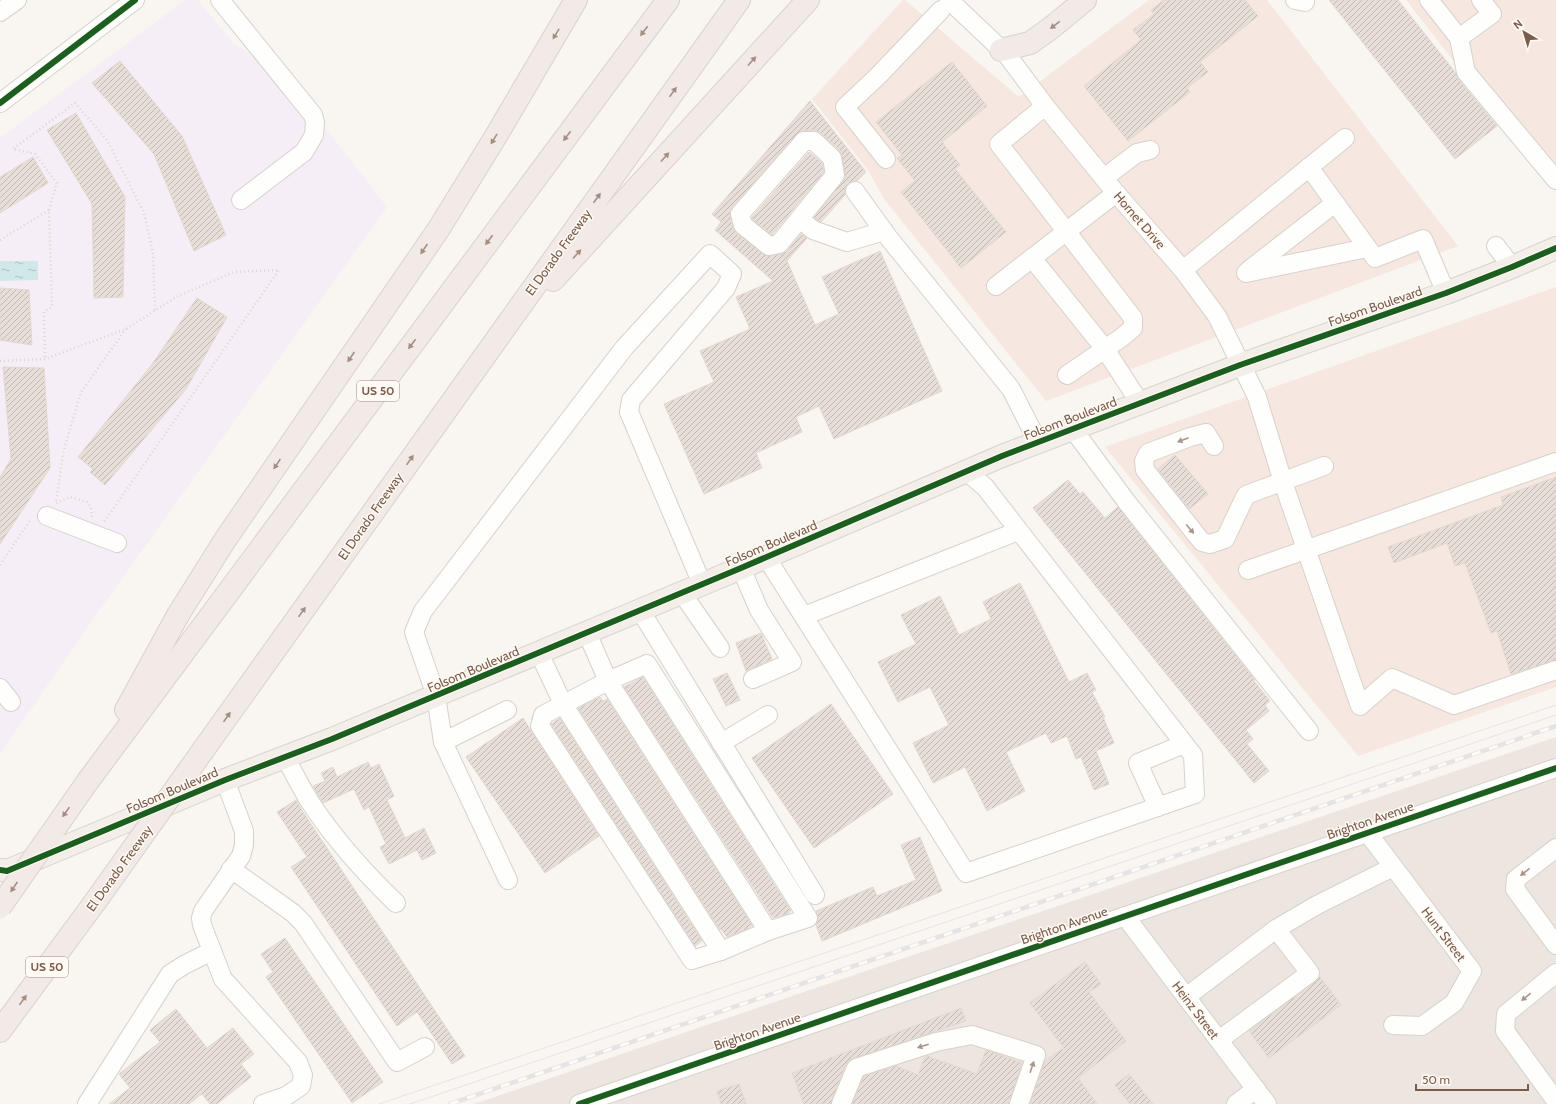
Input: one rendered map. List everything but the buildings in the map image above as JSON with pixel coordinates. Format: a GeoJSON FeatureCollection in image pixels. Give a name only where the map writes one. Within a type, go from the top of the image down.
{"type":"FeatureCollection","features":[{"type":"Feature","properties":{"kind":"highway"},"geometry":{"type":"LineString","coordinates":[[88,781],[178,615],[225,540],[438,230],[500,129],[576,0]]}},
{"type":"Feature","properties":{"kind":"highway","name":"US 50"},"geometry":{"type":"LineString","coordinates":[[0,907],[88,781],[668,0]]}},
{"type":"Feature","properties":{"kind":"highway","name":"El Dorado Freeway"},"geometry":{"type":"LineString","coordinates":[[0,1031],[95,902],[739,0]]}},
{"type":"Feature","properties":{"kind":"highway"},"geometry":{"type":"LineString","coordinates":[[485,355],[808,0]]}},
{"type":"Feature","properties":{"kind":"highway"},"geometry":{"type":"LineString","coordinates":[[1002,50],[1030,43],[1058,24],[1085,0]]}},
{"type":"Feature","properties":{"kind":"main road","name":"Folsom Boulevard"},"geometry":{"type":"LineString","coordinates":[[2,874],[225,780],[332,739],[436,696],[741,568],[966,471],[1072,428],[1240,365],[1446,293],[1556,248]]}},
{"type":"Feature","properties":{"kind":"street"},"geometry":{"type":"LineString","coordinates":[[0,12],[17,0]]}},
{"type":"Feature","properties":{"kind":"street"},"geometry":{"type":"LineString","coordinates":[[0,104],[135,0]]}},
{"type":"Feature","properties":{"kind":"street"},"geometry":{"type":"LineString","coordinates":[[220,0],[313,115],[315,122],[314,135],[304,152],[241,200]]}},
{"type":"Feature","properties":{"kind":"street"},"geometry":{"type":"LineString","coordinates":[[1429,0],[1459,38],[1466,72],[1556,180]]}},
{"type":"Feature","properties":{"kind":"street"},"geometry":{"type":"LineString","coordinates":[[1459,38],[1492,14],[1481,0]]}},
{"type":"Feature","properties":{"kind":"street"},"geometry":{"type":"LineString","coordinates":[[886,159],[845,106],[877,77],[940,3]]}},
{"type":"Feature","properties":{"kind":"street","name":"Hornet Drive"},"geometry":{"type":"LineString","coordinates":[[940,3],[1002,50],[1045,106],[1116,193],[1183,270],[1217,316],[1257,397],[1283,482],[1360,706],[1392,678],[1454,705],[1556,670]]}},
{"type":"Feature","properties":{"kind":"street","name":"Hornet Drive"},"geometry":{"type":"LineString","coordinates":[[940,3],[1028,84]]}},
{"type":"Feature","properties":{"kind":"street"},"geometry":{"type":"LineString","coordinates":[[1045,106],[999,144],[1133,318],[1134,328],[1067,375]]}},
{"type":"Feature","properties":{"kind":"street"},"geometry":{"type":"LineString","coordinates":[[1183,270],[1345,138]]}},
{"type":"Feature","properties":{"kind":"street"},"geometry":{"type":"LineString","coordinates":[[804,141],[814,141],[832,158],[835,175],[800,219],[779,244],[769,246],[743,225],[740,214],[804,141]]}},
{"type":"Feature","properties":{"kind":"street"},"geometry":{"type":"LineString","coordinates":[[1104,178],[1137,153],[1150,150]]}},
{"type":"Feature","properties":{"kind":"street"},"geometry":{"type":"LineString","coordinates":[[1309,167],[1375,258],[1423,239],[1446,293]]}},
{"type":"Feature","properties":{"kind":"street"},"geometry":{"type":"LineString","coordinates":[[855,191],[884,231],[1011,389],[1038,442]]}},
{"type":"Feature","properties":{"kind":"street"},"geometry":{"type":"LineString","coordinates":[[996,286],[1116,193]]}},
{"type":"Feature","properties":{"kind":"street"},"geometry":{"type":"LineString","coordinates":[[1335,203],[1246,273],[1367,248]]}},
{"type":"Feature","properties":{"kind":"street"},"geometry":{"type":"LineString","coordinates":[[800,219],[813,230],[847,242],[884,231]]}},
{"type":"Feature","properties":{"kind":"street"},"geometry":{"type":"LineString","coordinates":[[1496,246],[1512,267]]}},
{"type":"Feature","properties":{"kind":"street"},"geometry":{"type":"LineString","coordinates":[[508,880],[442,742],[436,696],[414,632],[423,611],[624,348],[710,254],[732,274],[726,288],[631,400],[629,412],[702,584]]}},
{"type":"Feature","properties":{"kind":"street"},"geometry":{"type":"LineString","coordinates":[[1032,258],[1105,349],[1140,403]]}},
{"type":"Feature","properties":{"kind":"street"},"geometry":{"type":"LineString","coordinates":[[1072,428],[1126,501],[1309,731]]}},
{"type":"Feature","properties":{"kind":"street"},"geometry":{"type":"LineString","coordinates":[[1214,446],[1206,433],[1190,437],[1148,453],[1144,461],[1145,470],[1202,542],[1210,544],[1225,539],[1246,495],[1324,466]]}},
{"type":"Feature","properties":{"kind":"street"},"geometry":{"type":"LineString","coordinates":[[1248,570],[1556,462]]}},
{"type":"Feature","properties":{"kind":"street"},"geometry":{"type":"LineString","coordinates":[[766,557],[966,873],[1195,794],[1193,755],[985,488],[966,471]]}},
{"type":"Feature","properties":{"kind":"street"},"geometry":{"type":"LineString","coordinates":[[47,510],[117,543]]}},
{"type":"Feature","properties":{"kind":"street"},"geometry":{"type":"LineString","coordinates":[[804,616],[1018,531]]}},
{"type":"Feature","properties":{"kind":"street"},"geometry":{"type":"LineString","coordinates":[[741,568],[759,610],[792,662],[753,679]]}},
{"type":"Feature","properties":{"kind":"street"},"geometry":{"type":"LineString","coordinates":[[682,593],[720,648]]}},
{"type":"Feature","properties":{"kind":"street"},"geometry":{"type":"LineString","coordinates":[[640,610],[815,895]]}},
{"type":"Feature","properties":{"kind":"street"},"geometry":{"type":"LineString","coordinates":[[586,633],[608,681],[768,931]]}},
{"type":"Feature","properties":{"kind":"street"},"geometry":{"type":"LineString","coordinates":[[539,653],[563,704],[721,951]]}},
{"type":"Feature","properties":{"kind":"street"},"geometry":{"type":"LineString","coordinates":[[647,664],[808,918],[768,931],[721,951],[692,960],[540,726],[543,715],[563,704],[608,681],[647,664]]}},
{"type":"Feature","properties":{"kind":"street"},"geometry":{"type":"LineString","coordinates":[[442,742],[507,710]]}},
{"type":"Feature","properties":{"kind":"street"},"geometry":{"type":"LineString","coordinates":[[721,743],[768,715]]}},
{"type":"Feature","properties":{"kind":"street"},"geometry":{"type":"LineString","coordinates":[[1158,807],[1138,763],[1184,744]]}},
{"type":"Feature","properties":{"kind":"street"},"geometry":{"type":"LineString","coordinates":[[285,757],[312,804],[331,831],[375,882],[396,903]]}},
{"type":"Feature","properties":{"kind":"street","name":"Brighton Avenue"},"geometry":{"type":"LineString","coordinates":[[579,1104],[1556,768]]}},
{"type":"Feature","properties":{"kind":"street","name":"Folsom Boulevard"},"geometry":{"type":"LineString","coordinates":[[225,780],[244,831],[244,844],[240,856],[203,911],[201,918],[202,925],[223,979],[298,1062],[303,1074],[301,1086],[286,1096],[263,1104]]}},
{"type":"Feature","properties":{"kind":"street","name":"Hunt Street"},"geometry":{"type":"LineString","coordinates":[[1367,832],[1472,971],[1454,1003],[1422,1026],[1393,1025]]}},
{"type":"Feature","properties":{"kind":"street"},"geometry":{"type":"LineString","coordinates":[[1556,848],[1516,879],[1515,889],[1556,945]]}},
{"type":"Feature","properties":{"kind":"street"},"geometry":{"type":"LineString","coordinates":[[1186,997],[1276,929],[1317,905],[1393,867]]}},
{"type":"Feature","properties":{"kind":"street"},"geometry":{"type":"LineString","coordinates":[[231,869],[293,913],[303,923],[397,1062],[425,1047]]}},
{"type":"Feature","properties":{"kind":"street","name":"Heinz Street"},"geometry":{"type":"LineString","coordinates":[[1125,916],[1267,1104]]}},
{"type":"Feature","properties":{"kind":"street"},"geometry":{"type":"LineString","coordinates":[[1219,1040],[1310,973],[1276,929]]}},
{"type":"Feature","properties":{"kind":"street"},"geometry":{"type":"LineString","coordinates":[[87,1104],[170,974],[212,951]]}},
{"type":"Feature","properties":{"kind":"street"},"geometry":{"type":"LineString","coordinates":[[1556,973],[1506,1014],[1505,1031],[1556,1101]]}},
{"type":"Feature","properties":{"kind":"street"},"geometry":{"type":"LineString","coordinates":[[841,1104],[856,1068],[936,1042],[972,1035],[1036,1055],[1019,1104]]}},
{"type":"Feature","properties":{"kind":"street"},"geometry":{"type":"LineString","coordinates":[[1236,1104],[1256,1089]]}},
{"type":"Feature","properties":{"kind":"path"},"geometry":{"type":"LineString","coordinates":[[45,359],[44,312],[52,307],[49,210],[58,183],[35,154],[13,150],[75,103],[107,140],[144,213],[152,253],[155,311]]}},
{"type":"Feature","properties":{"kind":"path"},"geometry":{"type":"LineString","coordinates":[[0,240],[49,210]]}},
{"type":"Feature","properties":{"kind":"path"},"geometry":{"type":"LineString","coordinates":[[0,361],[45,359],[126,330],[178,296],[234,272],[279,270],[102,525]]}},
{"type":"Feature","properties":{"kind":"path"},"geometry":{"type":"LineString","coordinates":[[47,510],[81,392],[126,330]]}},
{"type":"Feature","properties":{"kind":"path"},"geometry":{"type":"LineString","coordinates":[[0,565],[47,510],[70,497],[87,502],[91,508],[93,520]]}},
{"type":"Feature","properties":{"kind":"shaded area"},"geometry":{"type":"Polygon","coordinates":[[[185,0],[198,0],[233,43],[256,57],[305,119],[327,130],[387,207],[94,618],[0,754],[0,138],[185,0]]]}},
{"type":"Feature","properties":{"kind":"shaded area"},"geometry":{"type":"Polygon","coordinates":[[[903,0],[905,0],[1019,97],[1149,0],[1267,0],[1458,246],[1046,401],[884,199],[868,170],[812,99],[903,0]]]}},
{"type":"Feature","properties":{"kind":"shaded area"},"geometry":{"type":"Polygon","coordinates":[[[1406,0],[1556,0],[1556,192],[1406,0]]]}},
{"type":"Feature","properties":{"kind":"shaded area"},"geometry":{"type":"Polygon","coordinates":[[[1556,287],[1556,687],[1358,756],[1105,447],[1556,287]]]}},
{"type":"Feature","properties":{"kind":"shaded area"},"geometry":{"type":"Polygon","coordinates":[[[1556,737],[1556,1104],[474,1104],[1556,737]]]}},
{"type":"Feature","properties":{"kind":"water"},"geometry":{"type":"Polygon","coordinates":[[[0,261],[38,261],[38,280],[0,281],[0,261]]]}},
{"type":"Feature","properties":{"kind":"tram line"},"geometry":{"type":"LineString","coordinates":[[379,1104],[1556,705]]}},
{"type":"Feature","properties":{"kind":"tram line"},"geometry":{"type":"LineString","coordinates":[[410,1104],[1556,715]]}},
{"type":"Feature","properties":{"kind":"railway"},"geometry":{"type":"LineString","coordinates":[[450,1104],[1556,726]]}},
{"type":"Feature","properties":{"kind":"cycle path"},"geometry":{"type":"LineString","coordinates":[[0,103],[135,0]]}},
{"type":"Feature","properties":{"kind":"cycle path"},"geometry":{"type":"LineString","coordinates":[[0,870],[7,871],[225,780],[332,739],[741,568],[1002,456],[1240,365],[1446,293],[1556,248]]}},
{"type":"Feature","properties":{"kind":"cycle path"},"geometry":{"type":"LineString","coordinates":[[579,1104],[1556,768]]}}]}
